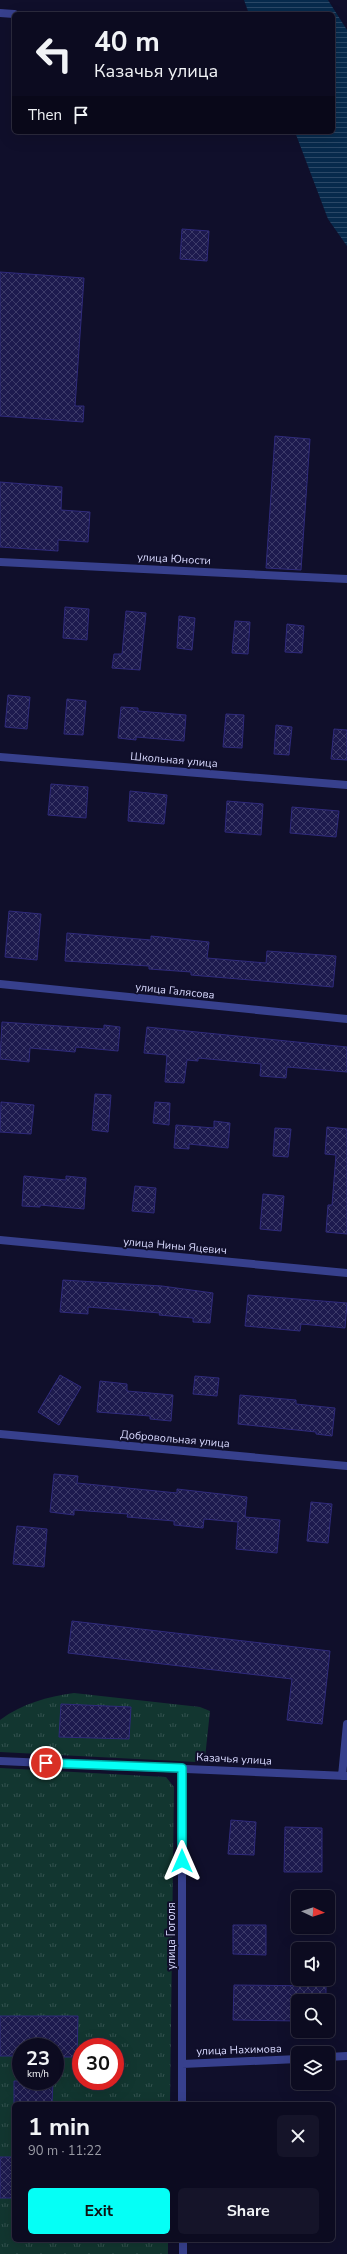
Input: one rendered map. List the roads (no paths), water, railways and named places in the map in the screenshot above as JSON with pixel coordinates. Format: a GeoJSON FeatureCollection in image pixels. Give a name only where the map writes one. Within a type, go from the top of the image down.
{"type":"FeatureCollection","features":[{"type":"Feature","properties":{"kind":"street"},"geometry":{"type":"LineString","coordinates":[[0,13],[12,14]]}},
{"type":"Feature","properties":{"kind":"street","name":"улица Юности"},"geometry":{"type":"LineString","coordinates":[[0,562],[347,579]]}},
{"type":"Feature","properties":{"kind":"street","name":"Школьная улица"},"geometry":{"type":"LineString","coordinates":[[0,757],[347,785]]}},
{"type":"Feature","properties":{"kind":"street","name":"улица Галясова"},"geometry":{"type":"LineString","coordinates":[[0,984],[347,1019]]}},
{"type":"Feature","properties":{"kind":"street","name":"улица Нины Яцевич"},"geometry":{"type":"LineString","coordinates":[[0,1240],[347,1273]]}},
{"type":"Feature","properties":{"kind":"street","name":"Добровольная улица"},"geometry":{"type":"LineString","coordinates":[[0,1434],[347,1466]]}},
{"type":"Feature","properties":{"kind":"street"},"geometry":{"type":"LineString","coordinates":[[344,1776],[347,1724]]}},
{"type":"Feature","properties":{"kind":"street","name":"Казачья улица"},"geometry":{"type":"LineString","coordinates":[[0,1761],[344,1776]]}},
{"type":"Feature","properties":{"kind":"street","name":"улица Гоголя"},"geometry":{"type":"LineString","coordinates":[[182,1768],[182,2102]]}},
{"type":"Feature","properties":{"kind":"street"},"geometry":{"type":"LineString","coordinates":[[335,2057],[347,2056]]}},
{"type":"Feature","properties":{"kind":"street","name":"улица Нахимова"},"geometry":{"type":"LineString","coordinates":[[182,2064],[291,2058]]}},
{"type":"Feature","properties":{"kind":"street"},"geometry":{"type":"LineString","coordinates":[[183,2242],[183,2254]]}},
{"type":"Feature","properties":{"kind":"water"},"geometry":{"type":"Polygon","coordinates":[[[244,0],[328,0],[347,30],[347,246],[328,219],[296,134],[335,134],[335,12],[248,12],[244,0]]]}}]}
